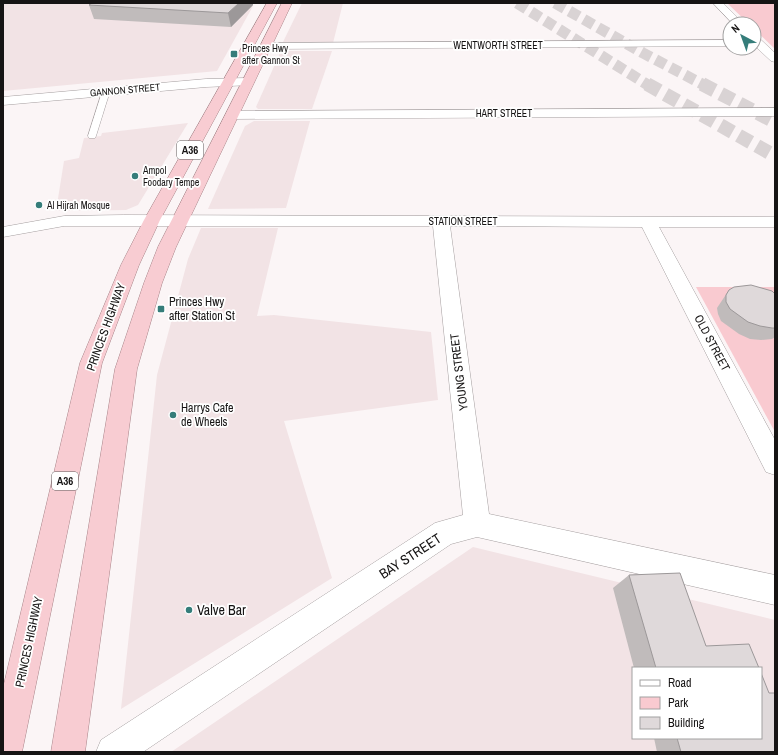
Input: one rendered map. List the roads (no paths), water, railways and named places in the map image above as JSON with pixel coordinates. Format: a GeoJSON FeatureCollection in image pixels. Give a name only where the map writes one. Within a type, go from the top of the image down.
{"type":"FeatureCollection","features":[{"type":"Feature","properties":{"kind":"highway","name":"PRINCES HIGHWAY"},"geometry":{"type":"LineString","coordinates":[[5,752],[91,363],[130,265],[152,220],[272,3]]}},
{"type":"Feature","properties":{"kind":"highway","name":"A36"},"geometry":{"type":"LineString","coordinates":[[68,752],[126,369],[153,283],[167,246],[287,3]]}},
{"type":"Feature","properties":{"kind":"street"},"geometry":{"type":"LineString","coordinates":[[718,3],[731,16]]}},
{"type":"Feature","properties":{"kind":"street","name":"WENTWORTH STREET"},"geometry":{"type":"LineString","coordinates":[[266,46],[722,44]]}},
{"type":"Feature","properties":{"kind":"street"},"geometry":{"type":"LineString","coordinates":[[762,47],[775,59]]}},
{"type":"Feature","properties":{"kind":"street","name":"GANNON STREET"},"geometry":{"type":"LineString","coordinates":[[3,101],[106,91],[229,82],[248,82]]}},
{"type":"Feature","properties":{"kind":"street","name":"HART STREET"},"geometry":{"type":"LineString","coordinates":[[233,115],[775,112]]}},
{"type":"Feature","properties":{"kind":"street","name":"STATION STREET"},"geometry":{"type":"LineString","coordinates":[[3,232],[64,221],[181,219],[775,222]]}},
{"type":"Feature","properties":{"kind":"street","name":"YOUNG STREET"},"geometry":{"type":"LineString","coordinates":[[441,220],[477,524]]}},
{"type":"Feature","properties":{"kind":"street","name":"OLD STREET"},"geometry":{"type":"LineString","coordinates":[[648,222],[775,464]]}},
{"type":"Feature","properties":{"kind":"street","name":"BAY STREET"},"geometry":{"type":"LineString","coordinates":[[113,752],[445,532],[477,524],[775,590]]}},
{"type":"Feature","properties":{"kind":"lane"},"geometry":{"type":"LineString","coordinates":[[92,136],[106,91]]}},
{"type":"Feature","properties":{"kind":"tunnel"},"geometry":{"type":"LineString","coordinates":[[517,3],[648,85]]}},
{"type":"Feature","properties":{"kind":"tunnel"},"geometry":{"type":"LineString","coordinates":[[555,3],[643,53],[704,85]]}},
{"type":"Feature","properties":{"kind":"tunnel"},"geometry":{"type":"LineString","coordinates":[[647,84],[775,156]]}},
{"type":"Feature","properties":{"kind":"tunnel"},"geometry":{"type":"LineString","coordinates":[[702,84],[775,122]]}},
{"type":"Feature","properties":{"kind":"place","name":"Princes Hwy after Gannon St"},"geometry":{"type":"Point","coordinates":[234,54]}},
{"type":"Feature","properties":{"kind":"place","name":"Ampol Foodary Tempe"},"geometry":{"type":"Point","coordinates":[135,176]}},
{"type":"Feature","properties":{"kind":"place","name":"Al Hijrah Mosque"},"geometry":{"type":"Point","coordinates":[39,205]}},
{"type":"Feature","properties":{"kind":"place","name":"Princes Hwy after Station St"},"geometry":{"type":"Point","coordinates":[161,309]}},
{"type":"Feature","properties":{"kind":"place","name":"Harrys Cafe de Wheels"},"geometry":{"type":"Point","coordinates":[173,415]}},
{"type":"Feature","properties":{"kind":"place","name":"Valve Bar"},"geometry":{"type":"Point","coordinates":[189,610]}}]}
